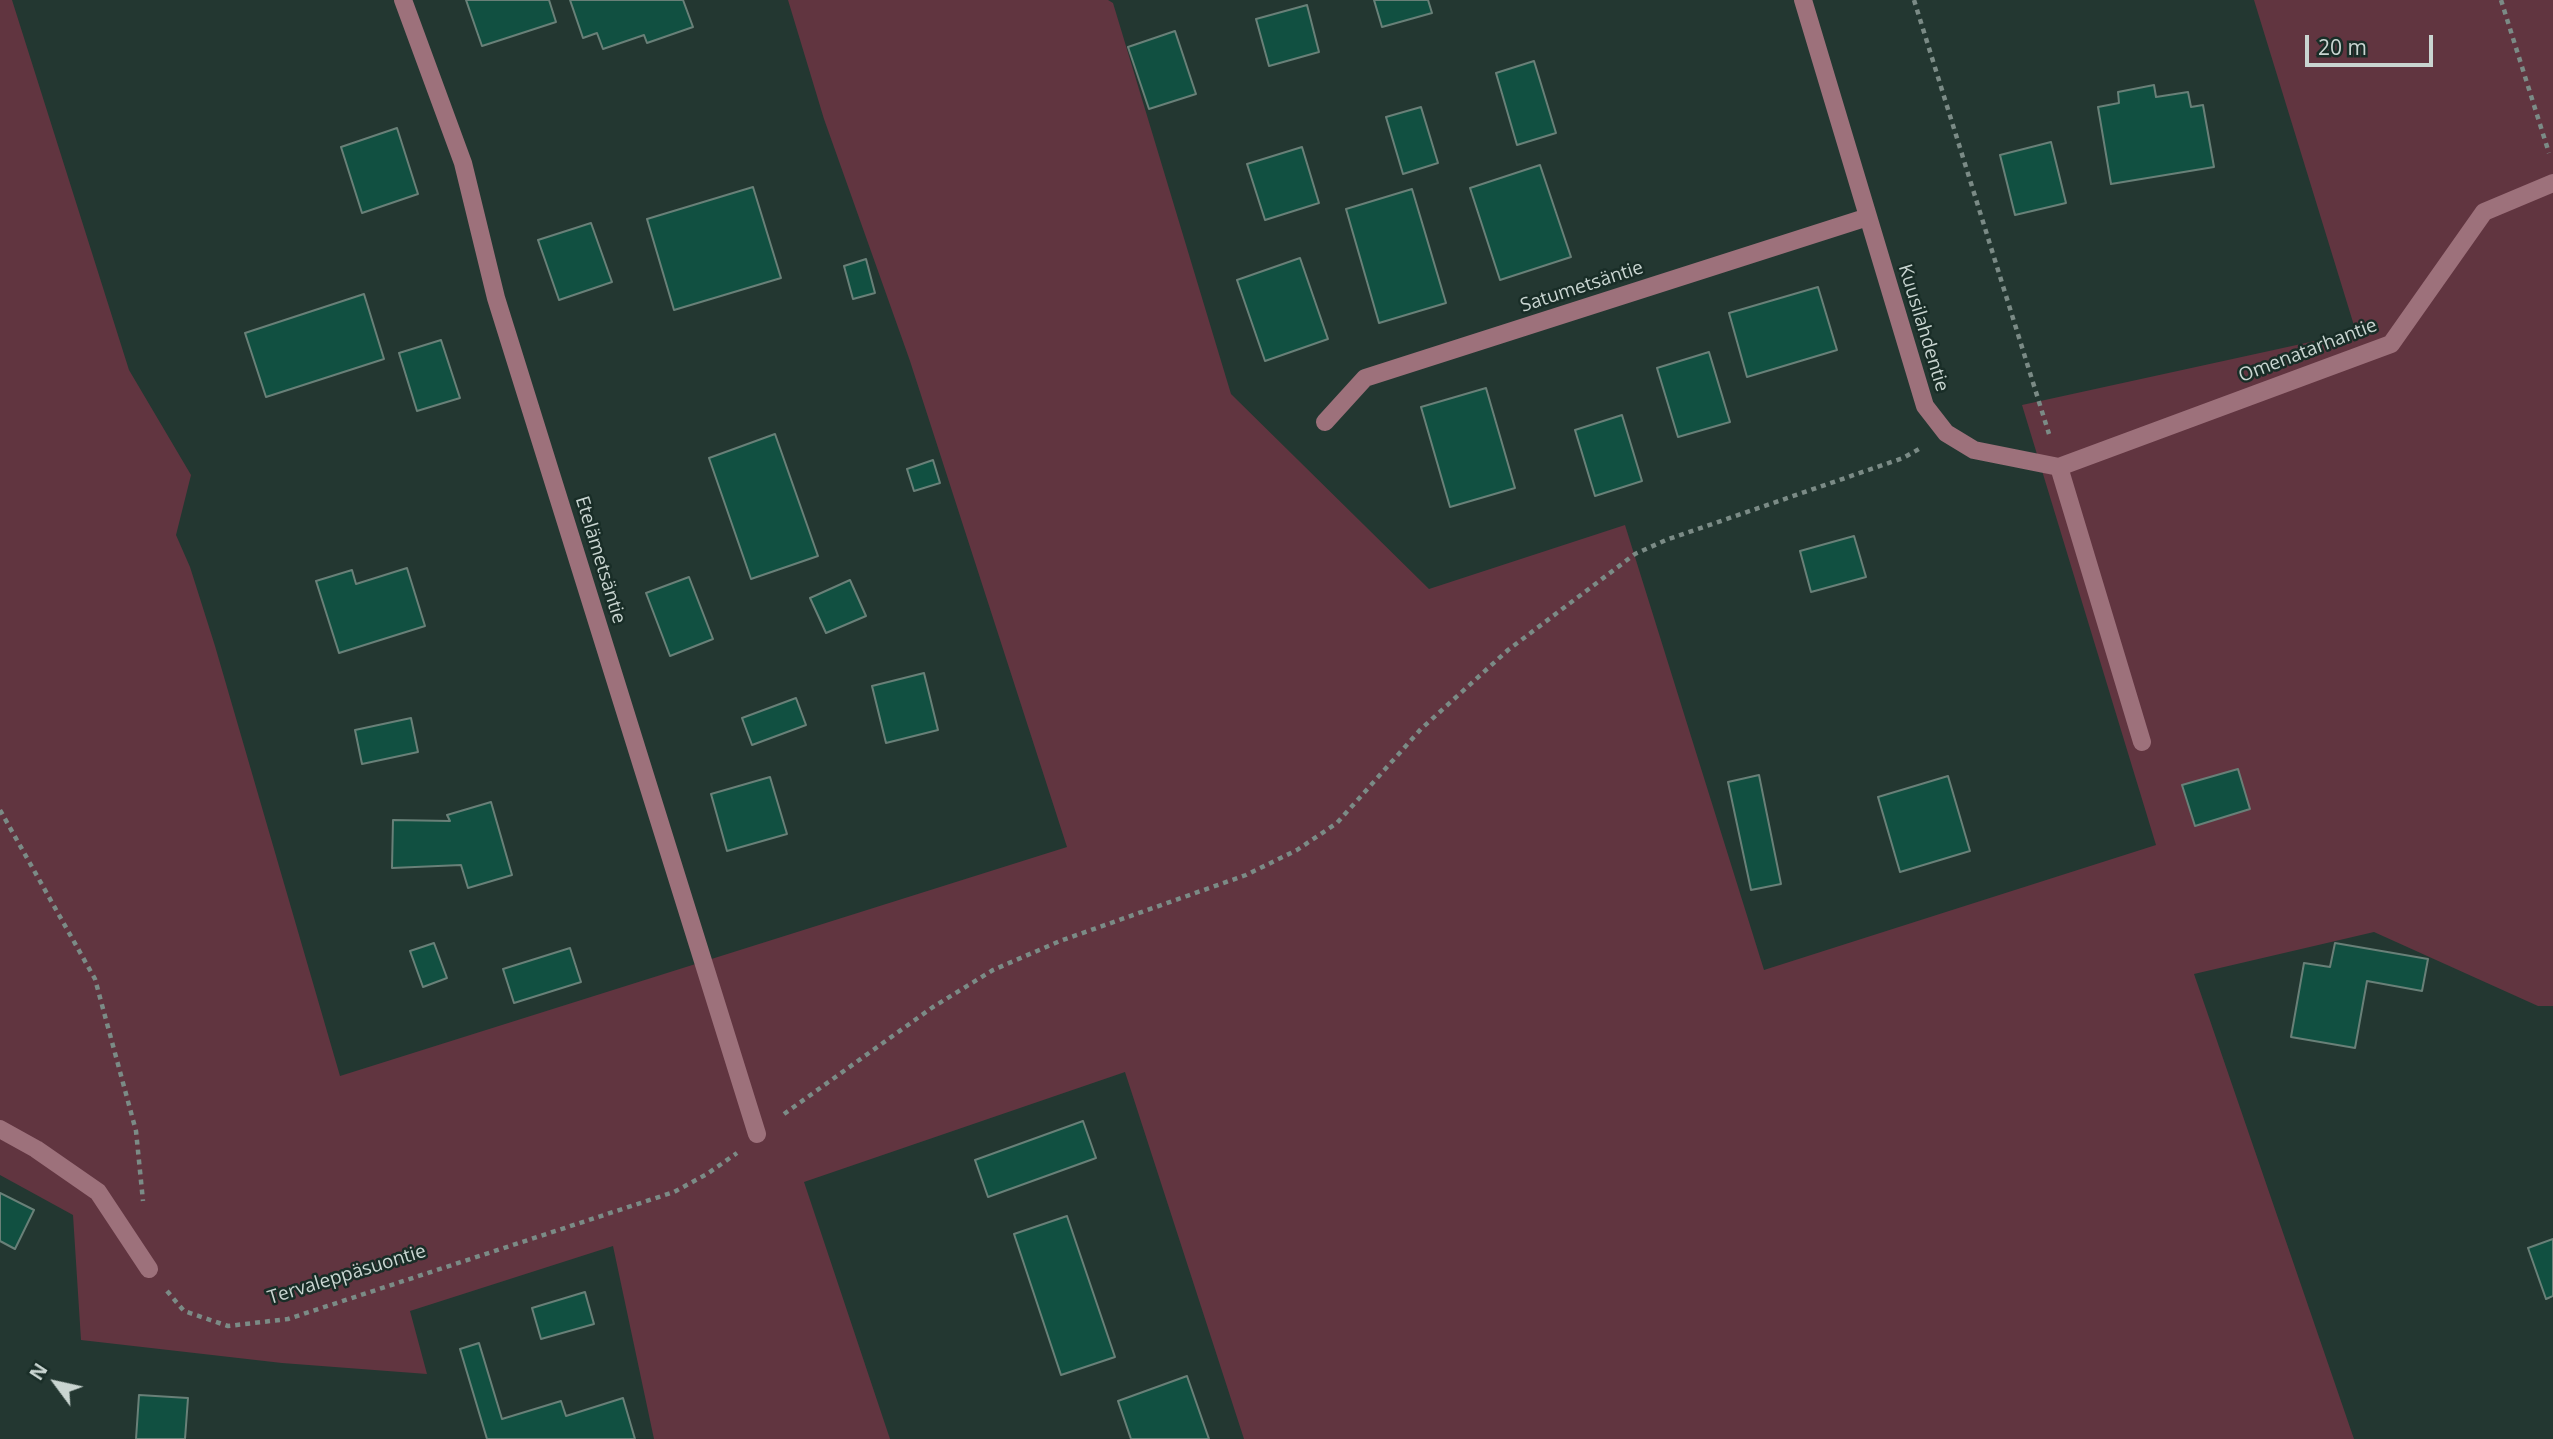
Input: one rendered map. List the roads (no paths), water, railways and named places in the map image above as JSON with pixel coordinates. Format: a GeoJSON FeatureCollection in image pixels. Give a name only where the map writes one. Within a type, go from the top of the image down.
{"type":"FeatureCollection","features":[{"type":"Feature","properties":{"kind":"street","name":"Etelämetsäntie"},"geometry":{"type":"LineString","coordinates":[[403,0],[463,163],[496,298],[757,1133]]}},
{"type":"Feature","properties":{"kind":"street","name":"Kuusilahdentie"},"geometry":{"type":"LineString","coordinates":[[1803,0],[1925,406],[1946,433],[1974,450],[2059,467]]}},
{"type":"Feature","properties":{"kind":"street","name":"Omenatarhantie"},"geometry":{"type":"LineString","coordinates":[[2059,467],[2391,344],[2484,212],[2553,183]]}},
{"type":"Feature","properties":{"kind":"street","name":"Satumetsäntie"},"geometry":{"type":"LineString","coordinates":[[1325,422],[1365,378],[1868,217]]}},
{"type":"Feature","properties":{"kind":"street"},"geometry":{"type":"LineString","coordinates":[[2059,467],[2141,742]]}},
{"type":"Feature","properties":{"kind":"street"},"geometry":{"type":"LineString","coordinates":[[0,1129],[36,1149],[98,1192],[149,1269]]}}]}
